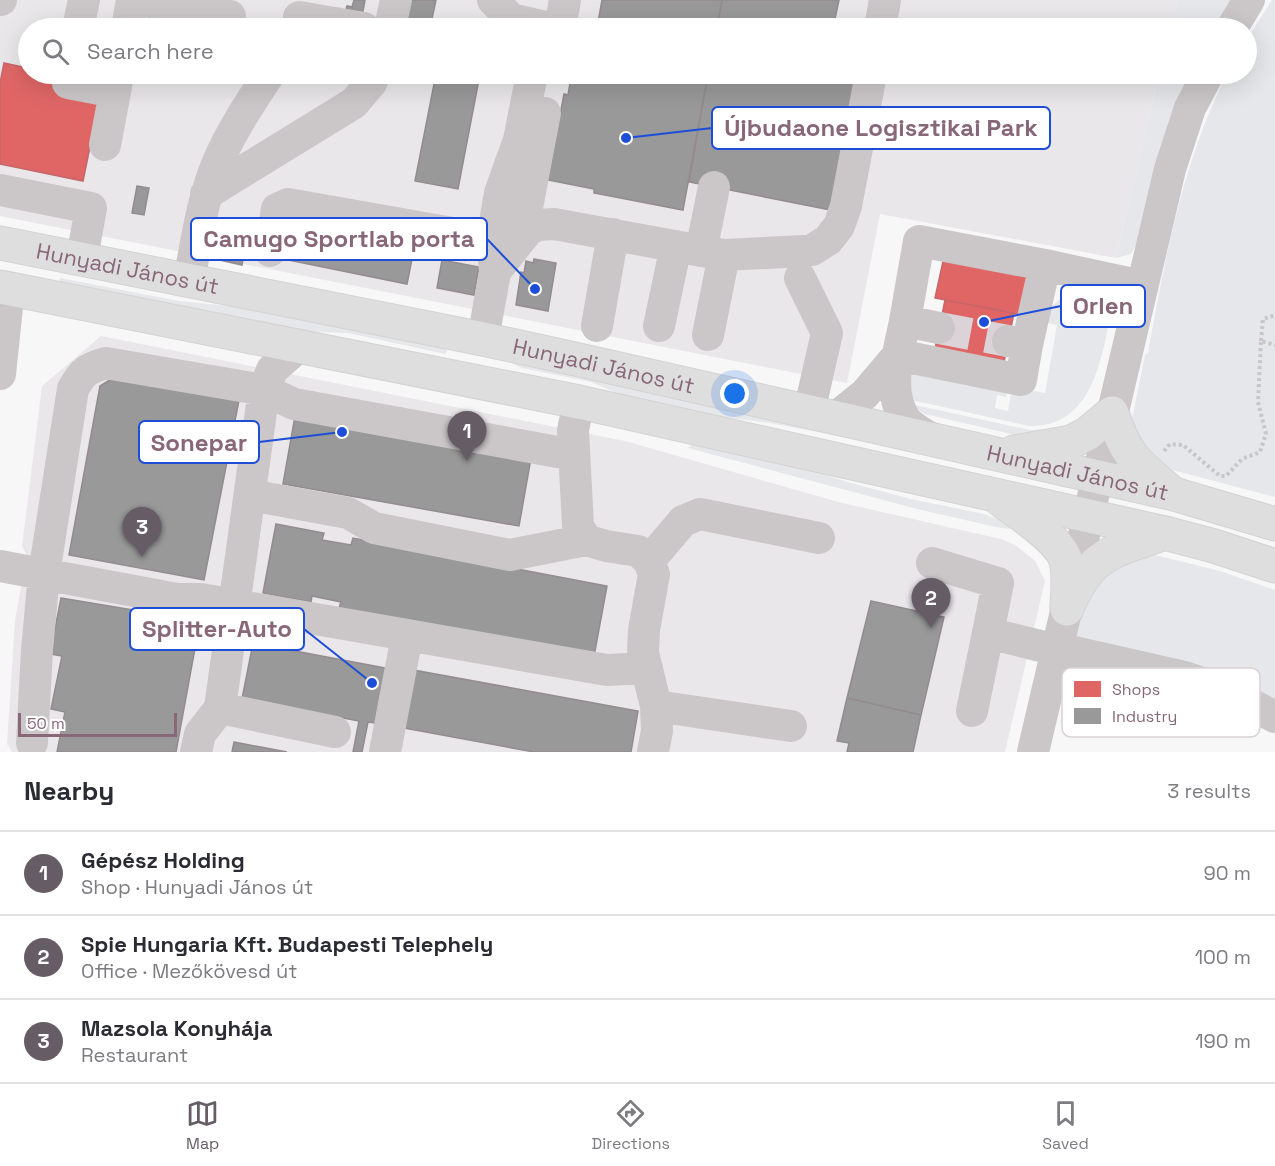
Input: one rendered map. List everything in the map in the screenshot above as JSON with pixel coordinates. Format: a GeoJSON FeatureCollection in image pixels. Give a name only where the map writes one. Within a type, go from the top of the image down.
{"type":"FeatureCollection","features":[{"type":"Feature","properties":{"kind":"main road","name":"Hunyadi János út"},"geometry":{"type":"LineString","coordinates":[[8,244],[483,339],[1174,494],[1275,524]]}},
{"type":"Feature","properties":{"kind":"main road"},"geometry":{"type":"LineString","coordinates":[[4,287],[8,244]]}},
{"type":"Feature","properties":{"kind":"main road","name":"Hunyadi János út"},"geometry":{"type":"LineString","coordinates":[[4,287],[579,402],[1166,533],[1275,566]]}},
{"type":"Feature","properties":{"kind":"main road"},"geometry":{"type":"LineString","coordinates":[[475,380],[483,339]]}},
{"type":"Feature","properties":{"kind":"main road"},"geometry":{"type":"LineString","coordinates":[[1000,454],[1071,442],[1087,434],[1112,413],[1120,438],[1137,464],[1174,494]]}},
{"type":"Feature","properties":{"kind":"main road"},"geometry":{"type":"LineString","coordinates":[[992,493],[1051,539],[1061,552],[1066,560],[1067,571],[1066,609]]}},
{"type":"Feature","properties":{"kind":"main road"},"geometry":{"type":"LineString","coordinates":[[1066,609],[1081,580],[1093,565],[1118,550],[1166,533]]}},
{"type":"Feature","properties":{"kind":"street"},"geometry":{"type":"LineString","coordinates":[[80,18],[84,0]]}},
{"type":"Feature","properties":{"kind":"street"},"geometry":{"type":"LineString","coordinates":[[129,18],[132,0]]}},
{"type":"Feature","properties":{"kind":"street"},"geometry":{"type":"LineString","coordinates":[[139,0],[230,16]]}},
{"type":"Feature","properties":{"kind":"street"},"geometry":{"type":"LineString","coordinates":[[392,18],[396,0]]}},
{"type":"Feature","properties":{"kind":"street"},"geometry":{"type":"LineString","coordinates":[[493,0],[509,18]]}},
{"type":"Feature","properties":{"kind":"street"},"geometry":{"type":"LineString","coordinates":[[550,18],[565,0]]}},
{"type":"Feature","properties":{"kind":"street"},"geometry":{"type":"LineString","coordinates":[[882,18],[885,0]]}},
{"type":"Feature","properties":{"kind":"street"},"geometry":{"type":"LineString","coordinates":[[1238,18],[1250,0]]}},
{"type":"Feature","properties":{"kind":"street"},"geometry":{"type":"LineString","coordinates":[[299,15],[314,18]]}},
{"type":"Feature","properties":{"kind":"street"},"geometry":{"type":"LineString","coordinates":[[105,145],[117,84]]}},
{"type":"Feature","properties":{"kind":"street"},"geometry":{"type":"LineString","coordinates":[[189,279],[206,195],[218,162],[228,141],[263,84]]}},
{"type":"Feature","properties":{"kind":"street"},"geometry":{"type":"LineString","coordinates":[[206,195],[354,103],[370,84]]}},
{"type":"Feature","properties":{"kind":"street"},"geometry":{"type":"LineString","coordinates":[[507,240],[500,193],[519,140],[530,84]]}},
{"type":"Feature","properties":{"kind":"street"},"geometry":{"type":"LineString","coordinates":[[483,339],[495,272],[507,240],[549,84]]}},
{"type":"Feature","properties":{"kind":"street"},"geometry":{"type":"LineString","coordinates":[[793,319],[802,265],[812,250],[828,240],[839,226],[846,206],[869,84]]}},
{"type":"Feature","properties":{"kind":"street"},"geometry":{"type":"LineString","coordinates":[[1033,752],[1170,169],[1190,108],[1203,84]]}},
{"type":"Feature","properties":{"kind":"street"},"geometry":{"type":"LineString","coordinates":[[659,326],[700,250],[714,187]]}},
{"type":"Feature","properties":{"kind":"street"},"geometry":{"type":"LineString","coordinates":[[0,190],[91,208],[82,258]]}},
{"type":"Feature","properties":{"kind":"street"},"geometry":{"type":"LineString","coordinates":[[270,251],[277,209],[288,204],[507,240],[538,225],[554,224],[700,250],[802,265]]}},
{"type":"Feature","properties":{"kind":"street"},"geometry":{"type":"LineString","coordinates":[[597,326],[614,234]]}},
{"type":"Feature","properties":{"kind":"street"},"geometry":{"type":"LineString","coordinates":[[931,439],[906,420],[896,399],[895,379],[898,355],[919,241],[1142,286]]}},
{"type":"Feature","properties":{"kind":"street"},"geometry":{"type":"LineString","coordinates":[[700,250],[708,335]]}},
{"type":"Feature","properties":{"kind":"street"},"geometry":{"type":"LineString","coordinates":[[802,265],[827,333],[822,415],[865,394],[898,355]]}},
{"type":"Feature","properties":{"kind":"street"},"geometry":{"type":"LineString","coordinates":[[898,355],[1021,380],[1018,343],[1045,265]]}},
{"type":"Feature","properties":{"kind":"street"},"geometry":{"type":"LineString","coordinates":[[0,374],[4,287]]}},
{"type":"Feature","properties":{"kind":"street"},"geometry":{"type":"LineString","coordinates":[[905,321],[939,328]]}},
{"type":"Feature","properties":{"kind":"street"},"geometry":{"type":"LineString","coordinates":[[196,752],[200,734],[220,708],[264,390],[272,370],[299,346]]}},
{"type":"Feature","properties":{"kind":"street"},"geometry":{"type":"LineString","coordinates":[[32,743],[36,650],[44,574],[73,389],[79,378],[91,367],[106,363],[264,390],[294,404],[574,455]]}},
{"type":"Feature","properties":{"kind":"street"},"geometry":{"type":"LineString","coordinates":[[579,402],[573,425],[574,455],[578,526],[586,540]]}},
{"type":"Feature","properties":{"kind":"street"},"geometry":{"type":"LineString","coordinates":[[250,495],[348,513],[374,528],[510,555],[586,540],[638,551],[649,561],[654,574],[644,630],[643,653],[656,706],[657,731],[653,752]]}},
{"type":"Feature","properties":{"kind":"street"},"geometry":{"type":"LineString","coordinates":[[649,561],[683,521],[700,514],[819,538]]}},
{"type":"Feature","properties":{"kind":"street"},"geometry":{"type":"LineString","coordinates":[[932,563],[998,583],[972,711]]}},
{"type":"Feature","properties":{"kind":"street"},"geometry":{"type":"LineString","coordinates":[[0,566],[177,599],[201,599],[607,670],[647,668]]}},
{"type":"Feature","properties":{"kind":"street"},"geometry":{"type":"LineString","coordinates":[[988,633],[1144,668]]}},
{"type":"Feature","properties":{"kind":"street"},"geometry":{"type":"LineString","coordinates":[[391,751],[407,636]]}},
{"type":"Feature","properties":{"kind":"street"},"geometry":{"type":"LineString","coordinates":[[656,706],[791,726]]}},
{"type":"Feature","properties":{"kind":"street"},"geometry":{"type":"LineString","coordinates":[[220,708],[336,732]]}},
{"type":"Feature","properties":{"kind":"street"},"geometry":{"type":"LineString","coordinates":[[1260,709],[1275,717]]}},
{"type":"Feature","properties":{"kind":"path"},"geometry":{"type":"LineString","coordinates":[[1160,457],[1170,444],[1184,445],[1220,476],[1226,476],[1242,459],[1260,452],[1266,434],[1258,402],[1263,319],[1275,315]]}},
{"type":"Feature","properties":{"kind":"path"},"geometry":{"type":"LineString","coordinates":[[1261,341],[1275,345]]}},
{"type":"Feature","properties":{"kind":"shaded area"},"geometry":{"type":"Polygon","coordinates":[[[0,0],[1178,0],[1173,18],[18,18],[18,84],[1157,84],[1116,258],[880,214],[847,383],[0,216],[0,0]]]}},
{"type":"Feature","properties":{"kind":"shaded area"},"geometry":{"type":"Polygon","coordinates":[[[1178,0],[1238,0],[1226,18],[1173,18],[1178,0]]]}},
{"type":"Feature","properties":{"kind":"shaded area"},"geometry":{"type":"Polygon","coordinates":[[[1272,0],[1275,0],[1275,497],[1152,463],[1134,432],[1132,419],[1177,210],[1187,175],[1198,141],[1222,84],[1257,84],[1257,23],[1272,0]]]}},
{"type":"Feature","properties":{"kind":"shaded area"},"geometry":{"type":"Polygon","coordinates":[[[1157,84],[1191,84],[1142,232],[1131,254],[1116,258],[1157,84]]]}},
{"type":"Feature","properties":{"kind":"shaded area"},"geometry":{"type":"Polygon","coordinates":[[[60,278],[179,301],[279,311],[446,346],[447,352],[445,354],[348,333],[285,331],[59,286],[60,278]]]}},
{"type":"Feature","properties":{"kind":"shaded area"},"geometry":{"type":"Polygon","coordinates":[[[1081,293],[1098,299],[1111,311],[1098,369],[1080,403],[1067,416],[1050,424],[1029,426],[907,399],[905,380],[913,371],[962,381],[961,384],[967,386],[968,382],[1008,386],[1006,397],[997,395],[995,408],[1008,411],[1012,387],[1045,393],[1057,325],[1042,322],[1057,301],[1081,293]]]}},
{"type":"Feature","properties":{"kind":"shaded area"},"geometry":{"type":"Polygon","coordinates":[[[101,336],[625,441],[838,502],[1001,539],[1015,545],[1035,561],[1045,581],[1005,752],[12,752],[7,744],[15,620],[27,555],[22,546],[42,386],[101,336]]]}},
{"type":"Feature","properties":{"kind":"shaded area"},"geometry":{"type":"Polygon","coordinates":[[[505,360],[1050,483],[848,438],[770,423],[706,415],[629,398],[591,382],[522,368],[505,360]]]}},
{"type":"Feature","properties":{"kind":"shaded area"},"geometry":{"type":"Polygon","coordinates":[[[910,404],[1030,430],[1054,429],[1035,437],[1011,434],[925,414],[910,404]]]}},
{"type":"Feature","properties":{"kind":"shaded area"},"geometry":{"type":"Polygon","coordinates":[[[696,442],[771,458],[911,499],[984,514],[1010,524],[1011,527],[1009,529],[996,527],[917,509],[688,448],[696,442]]]}},
{"type":"Feature","properties":{"kind":"shaded area"},"geometry":{"type":"Polygon","coordinates":[[[1151,554],[1220,571],[1275,590],[1275,705],[1260,700],[1260,668],[1164,668],[1077,639],[1073,628],[1096,576],[1151,554]]]}},
{"type":"Feature","properties":{"kind":"building: Shops"},"geometry":{"type":"Polygon","coordinates":[[[4,63],[18,66],[18,84],[77,84],[100,98],[83,181],[0,164],[0,83],[4,63]]]}},
{"type":"Feature","properties":{"kind":"building: Shops"},"geometry":{"type":"Polygon","coordinates":[[[944,257],[1030,274],[1022,315],[935,298],[944,257]]]}},
{"type":"Feature","properties":{"kind":"building: Shops"},"geometry":{"type":"Polygon","coordinates":[[[945,300],[1014,313],[1003,367],[934,354],[945,300]]]}},
{"type":"Feature","properties":{"kind":"building: Industry"},"geometry":{"type":"Polygon","coordinates":[[[354,0],[365,0],[362,18],[344,18],[347,6],[352,7],[354,0]]]}},
{"type":"Feature","properties":{"kind":"building: Industry"},"geometry":{"type":"Polygon","coordinates":[[[411,0],[436,0],[432,18],[408,18],[411,0]]]}},
{"type":"Feature","properties":{"kind":"building: Industry"},"geometry":{"type":"Polygon","coordinates":[[[602,0],[722,0],[719,18],[599,18],[602,0]]]}},
{"type":"Feature","properties":{"kind":"building: Industry"},"geometry":{"type":"Polygon","coordinates":[[[722,0],[839,0],[835,18],[719,18],[722,0]]]}},
{"type":"Feature","properties":{"kind":"building: Industry"},"geometry":{"type":"Polygon","coordinates":[[[434,84],[478,84],[458,189],[415,181],[434,84]]]}},
{"type":"Feature","properties":{"kind":"building: Industry"},"geometry":{"type":"Polygon","coordinates":[[[570,84],[706,84],[683,210],[594,193],[594,189],[548,180],[564,94],[568,95],[570,84]]]}},
{"type":"Feature","properties":{"kind":"building: Industry"},"geometry":{"type":"Polygon","coordinates":[[[706,84],[855,84],[831,210],[689,182],[706,84]]]}},
{"type":"Feature","properties":{"kind":"building: Industry"},"geometry":{"type":"Polygon","coordinates":[[[137,186],[149,188],[144,215],[132,213],[137,186]]]}},
{"type":"Feature","properties":{"kind":"building: Industry"},"geometry":{"type":"Polygon","coordinates":[[[292,215],[416,239],[407,284],[283,259],[292,215]]]}},
{"type":"Feature","properties":{"kind":"building: Industry"},"geometry":{"type":"Polygon","coordinates":[[[210,238],[245,246],[242,265],[206,257],[210,238]]]}},
{"type":"Feature","properties":{"kind":"building: Industry"},"geometry":{"type":"Polygon","coordinates":[[[534,259],[556,263],[548,311],[516,305],[521,272],[524,273],[526,261],[533,263],[534,259]]]}},
{"type":"Feature","properties":{"kind":"building: Industry"},"geometry":{"type":"Polygon","coordinates":[[[442,260],[479,267],[474,295],[437,288],[442,260]]]}},
{"type":"Feature","properties":{"kind":"building: Industry"},"geometry":{"type":"Polygon","coordinates":[[[116,376],[239,400],[204,580],[69,555],[100,386],[116,376]]]}},
{"type":"Feature","properties":{"kind":"building: Industry"},"geometry":{"type":"Polygon","coordinates":[[[295,416],[531,458],[519,526],[283,484],[295,416]]]}},
{"type":"Feature","properties":{"kind":"building: Industry"},"geometry":{"type":"Polygon","coordinates":[[[276,524],[324,533],[322,540],[351,545],[353,538],[607,586],[594,656],[339,608],[341,602],[312,596],[311,602],[263,593],[276,524]]]}},
{"type":"Feature","properties":{"kind":"building: Industry"},"geometry":{"type":"Polygon","coordinates":[[[61,598],[200,621],[176,752],[57,752],[65,712],[51,709],[62,656],[50,654],[61,598]]]}},
{"type":"Feature","properties":{"kind":"building: Industry"},"geometry":{"type":"Polygon","coordinates":[[[871,601],[944,617],[921,715],[847,698],[871,601]]]}},
{"type":"Feature","properties":{"kind":"building: Industry"},"geometry":{"type":"Polygon","coordinates":[[[253,643],[391,669],[381,724],[368,722],[362,752],[353,752],[359,721],[242,699],[253,643]]]}},
{"type":"Feature","properties":{"kind":"building: Industry"},"geometry":{"type":"Polygon","coordinates":[[[408,669],[638,711],[631,752],[534,752],[398,727],[408,669]]]}},
{"type":"Feature","properties":{"kind":"building: Industry"},"geometry":{"type":"Polygon","coordinates":[[[847,698],[921,715],[913,752],[847,752],[849,743],[837,741],[847,698]]]}},
{"type":"Feature","properties":{"kind":"building: Industry"},"geometry":{"type":"Polygon","coordinates":[[[234,742],[287,752],[232,752],[234,742]]]}},
{"type":"Feature","properties":{"kind":"tunnel"},"geometry":{"type":"LineString","coordinates":[[939,328],[1008,341]]}},
{"type":"Feature","properties":{"kind":"place","name":"Újbudaone Logisztikai Park"},"geometry":{"type":"Point","coordinates":[626,138]}},
{"type":"Feature","properties":{"kind":"place","name":"Camugo Sportlab porta"},"geometry":{"type":"Point","coordinates":[535,289]}},
{"type":"Feature","properties":{"kind":"place","name":"Orlen"},"geometry":{"type":"Point","coordinates":[984,322]}},
{"type":"Feature","properties":{"kind":"place","name":"Sonepar"},"geometry":{"type":"Point","coordinates":[342,432]}},
{"type":"Feature","properties":{"kind":"place","name":"Gépész Holding"},"geometry":{"type":"Point","coordinates":[467,461]}},
{"type":"Feature","properties":{"kind":"place","name":"Mazsola Konyhája"},"geometry":{"type":"Point","coordinates":[142,557]}},
{"type":"Feature","properties":{"kind":"place","name":"Spie Hungaria Kft. Budapesti Telephely"},"geometry":{"type":"Point","coordinates":[931,628]}},
{"type":"Feature","properties":{"kind":"place","name":"Splitter-Auto"},"geometry":{"type":"Point","coordinates":[372,683]}}]}
